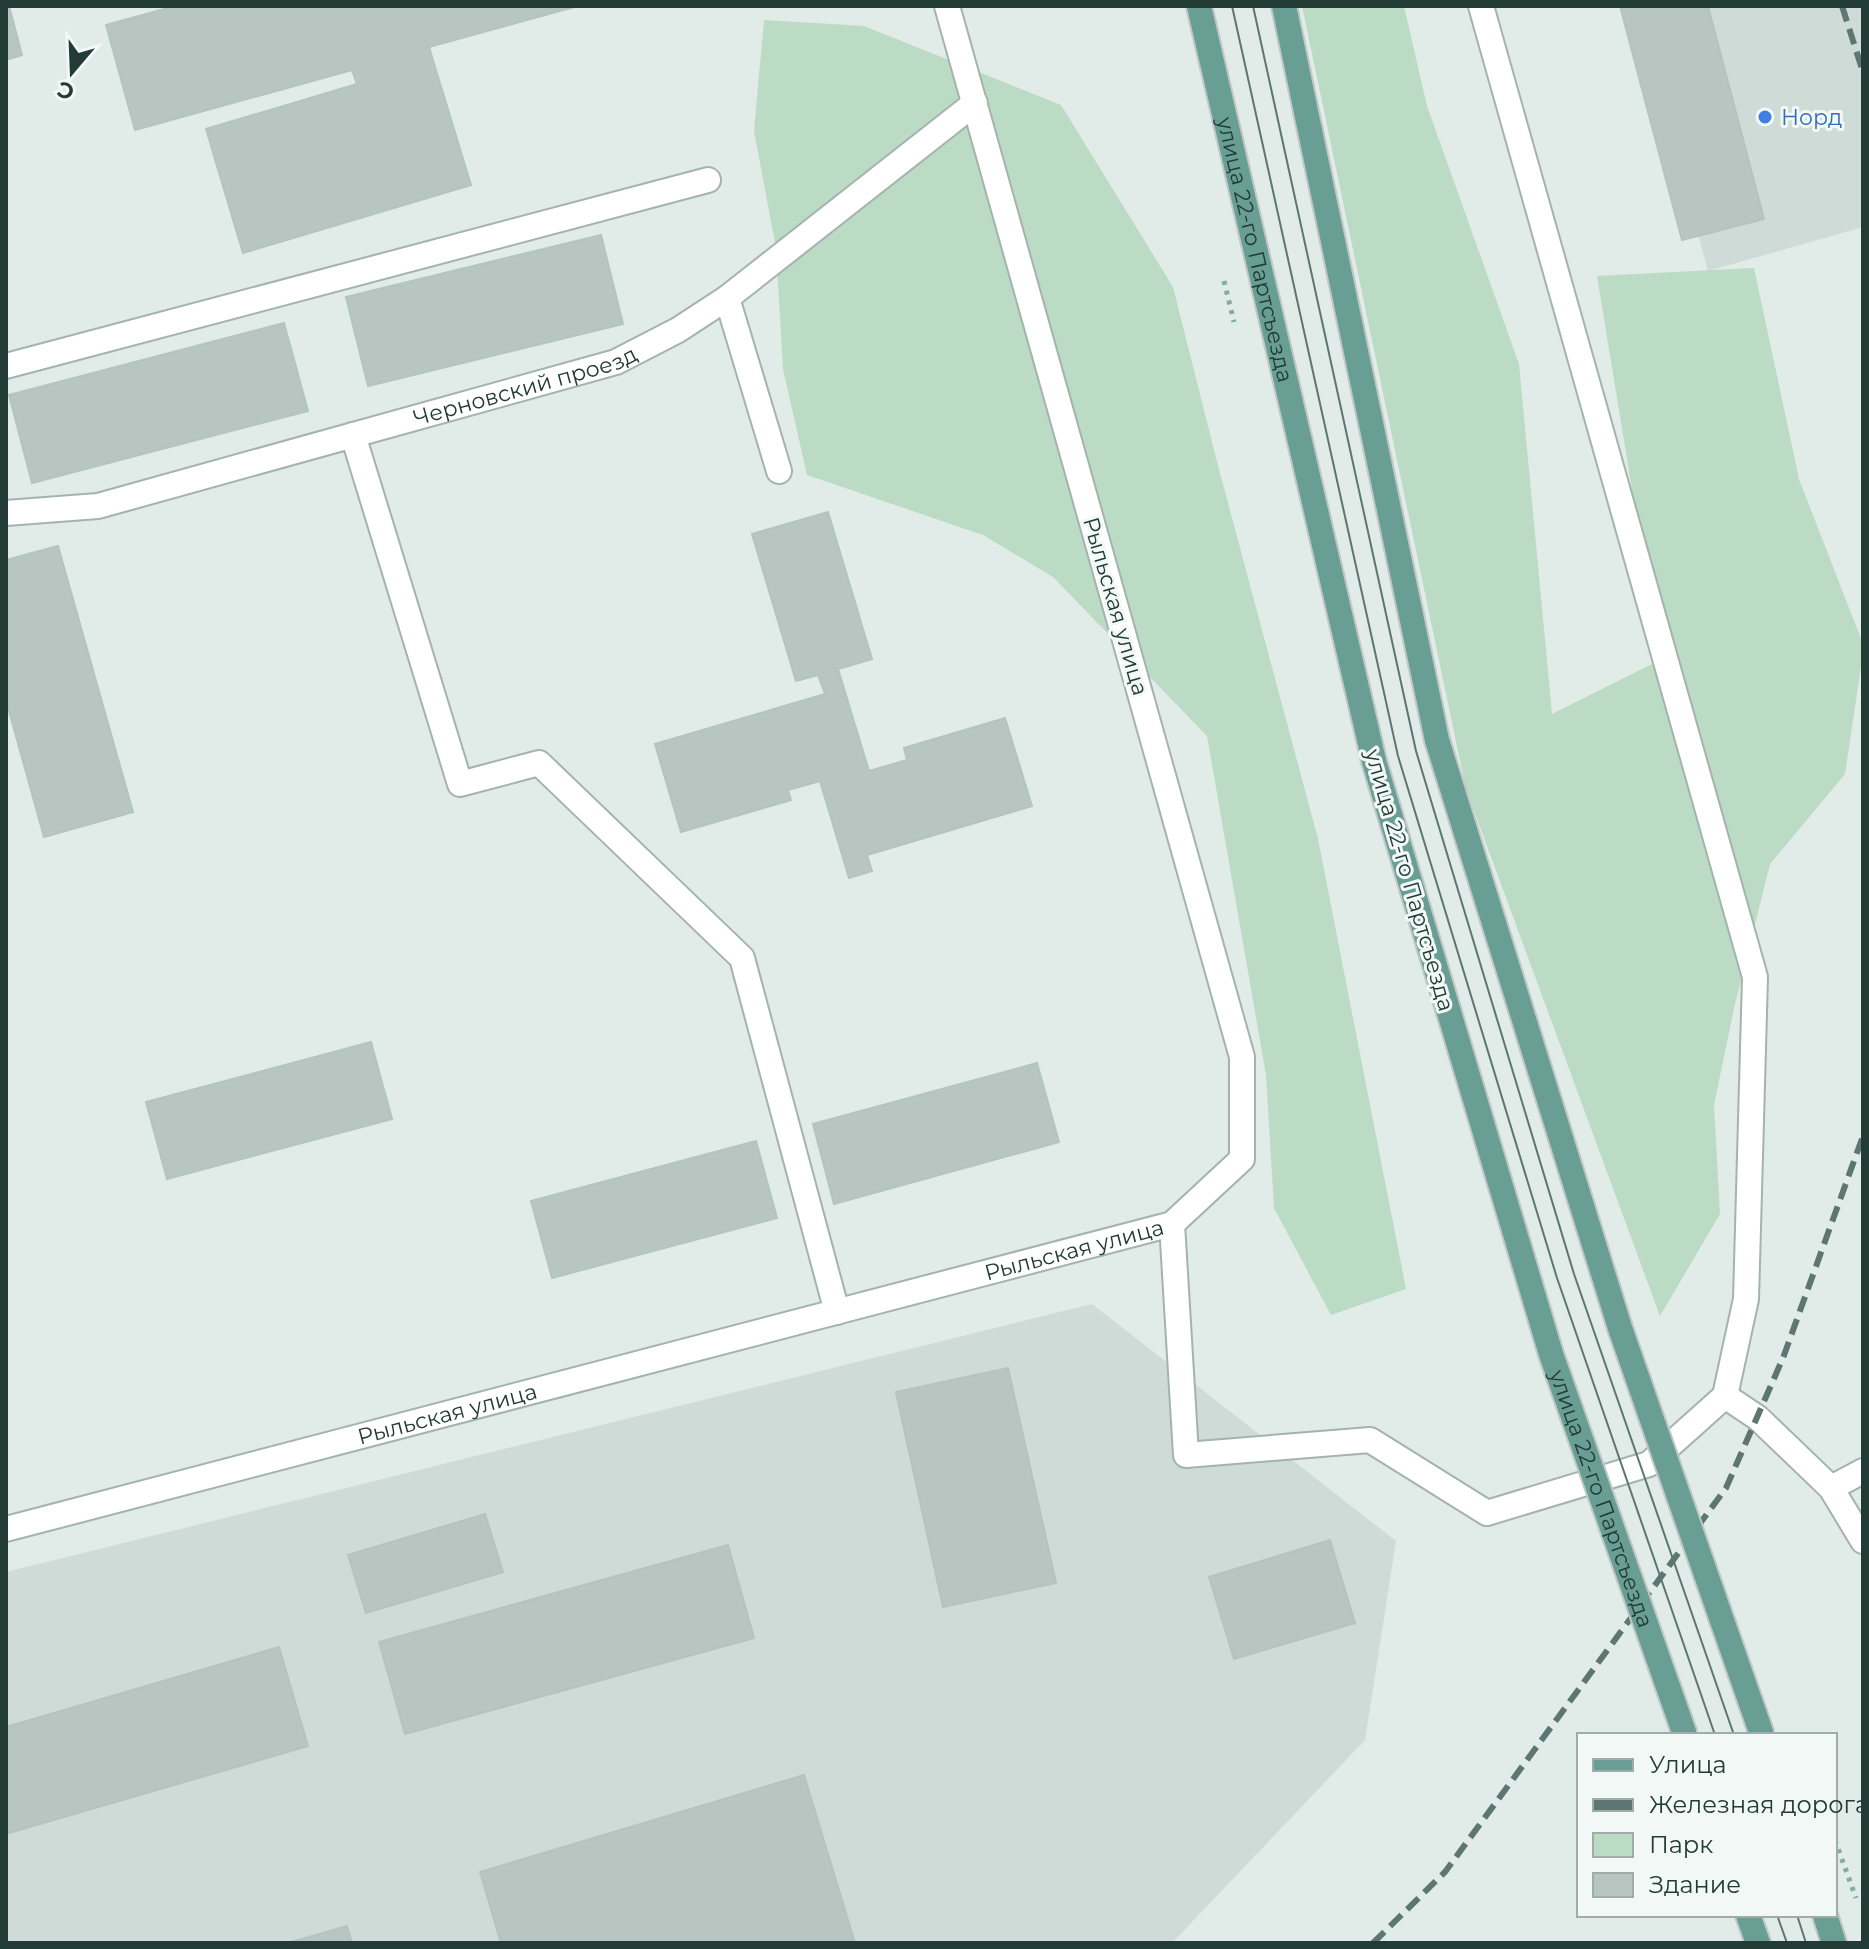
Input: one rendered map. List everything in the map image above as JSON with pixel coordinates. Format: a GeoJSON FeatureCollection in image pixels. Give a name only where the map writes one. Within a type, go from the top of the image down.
{"type":"FeatureCollection","features":[{"type":"Feature","properties":{"kind":"main road","name":"улица 22-го Партсъезда"},"geometry":{"type":"LineString","coordinates":[[1199,6],[1374,761],[1551,1354],[1684,1733]]}},
{"type":"Feature","properties":{"kind":"main road"},"geometry":{"type":"LineString","coordinates":[[1284,6],[1437,740],[1620,1328],[1761,1733]]}},
{"type":"Feature","properties":{"kind":"main road"},"geometry":{"type":"LineString","coordinates":[[1749,1917],[1758,1943]]}},
{"type":"Feature","properties":{"kind":"main road"},"geometry":{"type":"LineString","coordinates":[[1826,1917],[1834,1943]]}},
{"type":"Feature","properties":{"kind":"street","name":"Рыльская улица"},"geometry":{"type":"LineString","coordinates":[[6,1529],[1172,1224],[1242,1159],[1242,1057],[947,6]]}},
{"type":"Feature","properties":{"kind":"street"},"geometry":{"type":"LineString","coordinates":[[1172,1224],[1186,1455],[1370,1440],[1487,1513],[1649,1464],[1725,1396],[1746,1299],[1755,977],[1481,6]]}},
{"type":"Feature","properties":{"kind":"street","name":"Черновский проезд"},"geometry":{"type":"LineString","coordinates":[[6,513],[98,506],[616,362],[678,330],[727,298],[975,103]]}},
{"type":"Feature","properties":{"kind":"street"},"geometry":{"type":"LineString","coordinates":[[6,366],[708,180]]}},
{"type":"Feature","properties":{"kind":"street"},"geometry":{"type":"LineString","coordinates":[[727,298],[779,471]]}},
{"type":"Feature","properties":{"kind":"street"},"geometry":{"type":"LineString","coordinates":[[353,435],[460,784],[539,763],[742,958],[837,1312]]}},
{"type":"Feature","properties":{"kind":"street"},"geometry":{"type":"LineString","coordinates":[[1725,1396],[1758,1418],[1831,1488],[1863,1541]]}},
{"type":"Feature","properties":{"kind":"street"},"geometry":{"type":"LineString","coordinates":[[1831,1488],[1863,1471]]}},
{"type":"Feature","properties":{"kind":"path"},"geometry":{"type":"LineString","coordinates":[[1837,1846],[1858,1905]]}},
{"type":"Feature","properties":{"kind":"shaded area","name":"Норд"},"geometry":{"type":"Polygon","coordinates":[[[1636,6],[1863,6],[1863,227],[1708,271],[1636,6]]]}},
{"type":"Feature","properties":{"kind":"shaded area"},"geometry":{"type":"Polygon","coordinates":[[[1092,1304],[1396,1541],[1365,1740],[1172,1943],[6,1943],[6,1572],[1092,1304]]]}},
{"type":"Feature","properties":{"kind":"green space"},"geometry":{"type":"Polygon","coordinates":[[[1302,6],[1404,6],[1427,106],[1519,364],[1552,714],[1660,660],[1597,276],[1754,268],[1799,479],[1863,644],[1845,774],[1770,864],[1734,1008],[1714,1105],[1720,1214],[1660,1316],[1466,789],[1302,6]]]}},
{"type":"Feature","properties":{"kind":"green space"},"geometry":{"type":"Polygon","coordinates":[[[764,20],[864,26],[1061,105],[1173,287],[1318,839],[1406,1289],[1331,1315],[1274,1208],[1266,1075],[1207,736],[1053,577],[983,535],[807,475],[783,369],[776,248],[754,131],[764,20]]]}},
{"type":"Feature","properties":{"kind":"building"},"geometry":{"type":"Polygon","coordinates":[[[6,6],[9,6],[22,55],[6,60],[6,6]]]}},
{"type":"Feature","properties":{"kind":"building"},"geometry":{"type":"Polygon","coordinates":[[[175,6],[578,6],[429,47],[471,185],[243,253],[206,129],[357,84],[352,70],[135,130],[106,25],[175,6]]]}},
{"type":"Feature","properties":{"kind":"building"},"geometry":{"type":"Polygon","coordinates":[[[1620,6],[1708,6],[1764,219],[1682,240],[1620,6]]]}},
{"type":"Feature","properties":{"kind":"building"},"geometry":{"type":"Polygon","coordinates":[[[601,235],[623,324],[368,386],[346,297],[601,235]]]}},
{"type":"Feature","properties":{"kind":"building"},"geometry":{"type":"Polygon","coordinates":[[[284,323],[308,411],[32,483],[9,395],[284,323]]]}},
{"type":"Feature","properties":{"kind":"building"},"geometry":{"type":"Polygon","coordinates":[[[828,512],[872,659],[838,669],[869,771],[907,760],[904,748],[1005,718],[1032,806],[867,855],[872,871],[849,878],[820,781],[788,790],[791,800],[681,832],[655,744],[825,694],[818,675],[796,681],[752,534],[828,512]]]}},
{"type":"Feature","properties":{"kind":"building"},"geometry":{"type":"Polygon","coordinates":[[[58,546],[133,812],[44,837],[6,700],[6,560],[58,546]]]}},
{"type":"Feature","properties":{"kind":"building"},"geometry":{"type":"Polygon","coordinates":[[[371,1042],[392,1119],[167,1179],[146,1102],[371,1042]]]}},
{"type":"Feature","properties":{"kind":"building"},"geometry":{"type":"Polygon","coordinates":[[[1037,1063],[1059,1142],[834,1204],[813,1124],[1037,1063]]]}},
{"type":"Feature","properties":{"kind":"building"},"geometry":{"type":"Polygon","coordinates":[[[756,1141],[777,1218],[552,1278],[531,1201],[756,1141]]]}},
{"type":"Feature","properties":{"kind":"building"},"geometry":{"type":"Polygon","coordinates":[[[1008,1368],[1056,1583],[943,1607],[896,1392],[1008,1368]]]}},
{"type":"Feature","properties":{"kind":"building"},"geometry":{"type":"Polygon","coordinates":[[[485,1514],[503,1572],[366,1613],[348,1555],[485,1514]]]}},
{"type":"Feature","properties":{"kind":"building"},"geometry":{"type":"Polygon","coordinates":[[[1330,1540],[1355,1623],[1234,1659],[1209,1577],[1330,1540]]]}},
{"type":"Feature","properties":{"kind":"building"},"geometry":{"type":"Polygon","coordinates":[[[728,1545],[754,1638],[405,1734],[379,1642],[728,1545]]]}},
{"type":"Feature","properties":{"kind":"building"},"geometry":{"type":"Polygon","coordinates":[[[279,1647],[308,1746],[6,1834],[6,1727],[279,1647]]]}},
{"type":"Feature","properties":{"kind":"building"},"geometry":{"type":"Polygon","coordinates":[[[804,1775],[855,1943],[501,1943],[480,1872],[804,1775]]]}},
{"type":"Feature","properties":{"kind":"building"},"geometry":{"type":"Polygon","coordinates":[[[347,1926],[352,1943],[288,1943],[347,1926]]]}},
{"type":"Feature","properties":{"kind":"tram line"},"geometry":{"type":"LineString","coordinates":[[1232,6],[1398,756],[1557,1278],[1714,1733]]}},
{"type":"Feature","properties":{"kind":"tram line"},"geometry":{"type":"LineString","coordinates":[[1253,6],[1416,751],[1574,1274],[1733,1733]]}},
{"type":"Feature","properties":{"kind":"tram line"},"geometry":{"type":"LineString","coordinates":[[1778,1917],[1787,1943]]}},
{"type":"Feature","properties":{"kind":"tram line"},"geometry":{"type":"LineString","coordinates":[[1798,1917],[1806,1943]]}},
{"type":"Feature","properties":{"kind":"railway"},"geometry":{"type":"LineString","coordinates":[[1842,6],[1863,72]]}},
{"type":"Feature","properties":{"kind":"railway"},"geometry":{"type":"LineString","coordinates":[[1373,1943],[1445,1872],[1726,1488],[1783,1358],[1863,1136]]}},
{"type":"Feature","properties":{"kind":"place","name":"Норд"},"geometry":{"type":"Point","coordinates":[1765,117]}}]}
